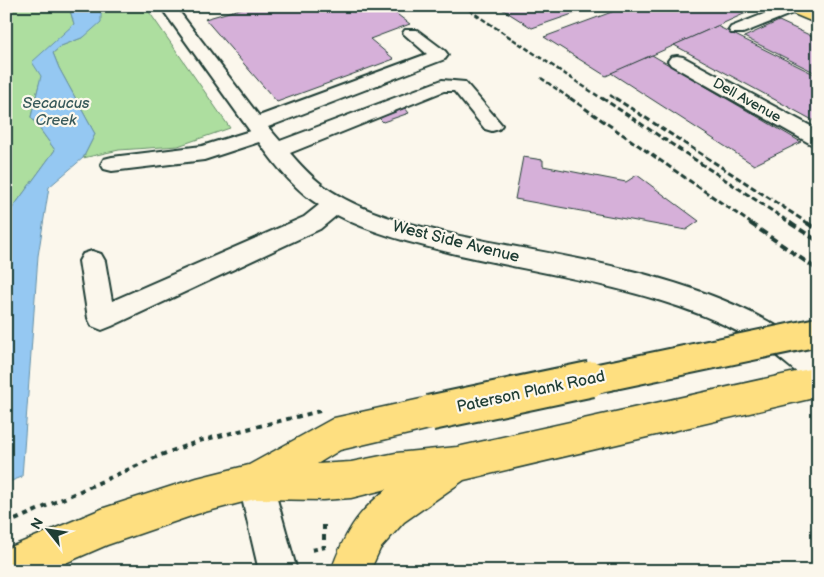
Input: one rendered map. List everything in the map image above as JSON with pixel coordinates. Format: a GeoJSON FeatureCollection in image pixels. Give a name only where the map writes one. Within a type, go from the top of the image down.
{"type":"FeatureCollection","features":[{"type":"Feature","properties":{"kind":"main road"},"geometry":{"type":"LineString","coordinates":[[791,7],[818,19]]}},
{"type":"Feature","properties":{"kind":"main road","name":"Paterson Plank Road"},"geometry":{"type":"LineString","coordinates":[[255,481],[334,435],[430,412],[818,332]]}},
{"type":"Feature","properties":{"kind":"main road","name":"Paterson Plank Road"},"geometry":{"type":"LineString","coordinates":[[6,569],[104,527],[197,496],[255,481],[323,482],[351,480],[396,470],[457,464],[818,382]]}},
{"type":"Feature","properties":{"kind":"main road"},"geometry":{"type":"LineString","coordinates":[[342,559],[357,549],[380,518],[457,464]]}},
{"type":"Feature","properties":{"kind":"street","name":"West Side Avenue"},"geometry":{"type":"LineString","coordinates":[[167,6],[265,137],[300,177],[335,204],[373,221],[407,232],[457,245],[631,281],[685,297],[732,316],[766,334],[792,350],[818,371]]}},
{"type":"Feature","properties":{"kind":"street"},"geometry":{"type":"LineString","coordinates":[[737,30],[791,7]]}},
{"type":"Feature","properties":{"kind":"street"},"geometry":{"type":"LineString","coordinates":[[265,137],[439,55],[411,33]]}},
{"type":"Feature","properties":{"kind":"street","name":"Dell Avenue"},"geometry":{"type":"LineString","coordinates":[[677,61],[818,140]]}},
{"type":"Feature","properties":{"kind":"street"},"geometry":{"type":"LineString","coordinates":[[112,164],[204,153],[442,85],[458,86],[492,125]]}},
{"type":"Feature","properties":{"kind":"street"},"geometry":{"type":"LineString","coordinates":[[92,261],[102,318],[312,223],[335,204]]}},
{"type":"Feature","properties":{"kind":"street"},"geometry":{"type":"LineString","coordinates":[[255,481],[278,571]]}},
{"type":"Feature","properties":{"kind":"path"},"geometry":{"type":"LineString","coordinates":[[6,524],[161,455],[199,441],[322,410]]}},
{"type":"Feature","properties":{"kind":"path"},"geometry":{"type":"LineString","coordinates":[[324,525],[324,547]]}},
{"type":"Feature","properties":{"kind":"path"},"geometry":{"type":"LineString","coordinates":[[312,550],[324,547],[342,559]]}},
{"type":"Feature","properties":{"kind":"green space"},"geometry":{"type":"Polygon","coordinates":[[[6,6],[56,6],[70,10],[74,24],[64,34],[50,55],[41,78],[31,117],[55,150],[6,217],[6,6]]]}},
{"type":"Feature","properties":{"kind":"green space"},"geometry":{"type":"Polygon","coordinates":[[[96,6],[145,6],[230,128],[178,146],[119,150],[83,158],[95,134],[59,68],[53,53],[61,46],[84,37],[101,10],[96,6]]]}},
{"type":"Feature","properties":{"kind":"water","name":"Secaucus Creek"},"geometry":{"type":"Polygon","coordinates":[[[56,6],[96,6],[101,10],[101,22],[84,37],[61,46],[53,53],[59,68],[95,134],[83,158],[49,187],[38,256],[22,477],[6,483],[6,217],[55,150],[31,117],[41,76],[32,62],[74,24],[70,10],[56,6]]]}},
{"type":"Feature","properties":{"kind":"building"},"geometry":{"type":"Polygon","coordinates":[[[250,6],[386,6],[410,24],[370,39],[394,59],[277,102],[205,19],[250,6]]]}},
{"type":"Feature","properties":{"kind":"building"},"geometry":{"type":"Polygon","coordinates":[[[497,6],[583,6],[587,9],[532,28],[497,6]]]}},
{"type":"Feature","properties":{"kind":"building"},"geometry":{"type":"Polygon","coordinates":[[[628,6],[730,6],[746,13],[606,76],[544,37],[628,6]]]}},
{"type":"Feature","properties":{"kind":"building"},"geometry":{"type":"Polygon","coordinates":[[[779,21],[818,39],[818,74],[744,37],[779,21]]]}},
{"type":"Feature","properties":{"kind":"building"},"geometry":{"type":"Polygon","coordinates":[[[717,26],[818,76],[818,123],[674,45],[717,26]]]}},
{"type":"Feature","properties":{"kind":"building"},"geometry":{"type":"Polygon","coordinates":[[[652,55],[801,142],[754,165],[611,73],[652,55]]]}},
{"type":"Feature","properties":{"kind":"building"},"geometry":{"type":"Polygon","coordinates":[[[405,108],[409,113],[383,122],[379,118],[405,108]]]}},
{"type":"Feature","properties":{"kind":"building"},"geometry":{"type":"Polygon","coordinates":[[[523,157],[543,160],[543,166],[626,182],[637,175],[699,221],[686,230],[515,199],[523,157]]]}},
{"type":"Feature","properties":{"kind":"railway"},"geometry":{"type":"LineString","coordinates":[[463,6],[604,100]]}},
{"type":"Feature","properties":{"kind":"railway"},"geometry":{"type":"LineString","coordinates":[[541,78],[572,100]]}},
{"type":"Feature","properties":{"kind":"railway"},"geometry":{"type":"LineString","coordinates":[[610,95],[617,100]]}},
{"type":"Feature","properties":{"kind":"railway"},"geometry":{"type":"LineString","coordinates":[[570,98],[752,224]]}},
{"type":"Feature","properties":{"kind":"railway"},"geometry":{"type":"LineString","coordinates":[[602,98],[792,224]]}},
{"type":"Feature","properties":{"kind":"railway"},"geometry":{"type":"LineString","coordinates":[[615,98],[809,224]]}},
{"type":"Feature","properties":{"kind":"railway"},"geometry":{"type":"LineString","coordinates":[[750,223],[818,270]]}},
{"type":"Feature","properties":{"kind":"railway"},"geometry":{"type":"LineString","coordinates":[[790,223],[818,241]]}},
{"type":"Feature","properties":{"kind":"railway"},"geometry":{"type":"LineString","coordinates":[[807,223],[818,230]]}}]}
